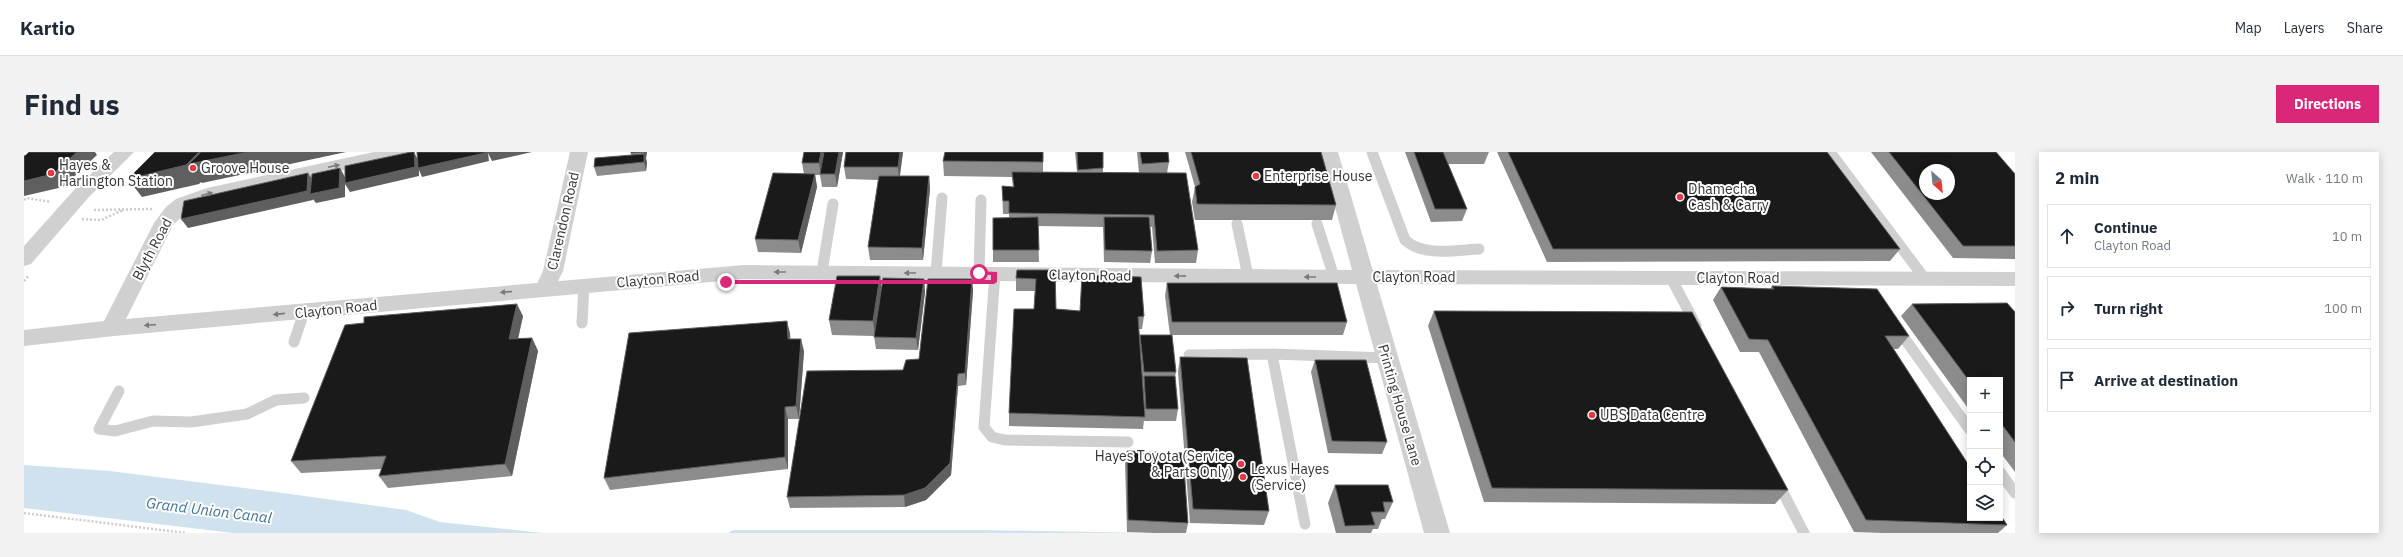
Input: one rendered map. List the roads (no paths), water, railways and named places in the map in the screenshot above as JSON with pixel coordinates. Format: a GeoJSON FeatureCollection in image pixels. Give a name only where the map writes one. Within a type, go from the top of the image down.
{"type":"FeatureCollection","features":[{"type":"Feature","properties":{"kind":"street"},"geometry":{"type":"LineString","coordinates":[[24,259],[89,186],[125,152]]}},
{"type":"Feature","properties":{"kind":"street","name":"Blyth Road"},"geometry":{"type":"LineString","coordinates":[[114,328],[114,322],[164,223],[174,209],[187,200],[207,194],[400,152]]}},
{"type":"Feature","properties":{"kind":"street","name":"Clarendon Road"},"geometry":{"type":"LineString","coordinates":[[545,288],[553,270],[579,152]]}},
{"type":"Feature","properties":{"kind":"street","name":"Printing House Lane"},"geometry":{"type":"LineString","coordinates":[[1329,152],[1363,277],[1437,533]]}},
{"type":"Feature","properties":{"kind":"street","name":"Clayton Road"},"geometry":{"type":"LineString","coordinates":[[24,338],[114,328],[304,312],[545,288],[744,272],[1671,278],[1866,285],[1925,279],[2015,279]]}},
{"type":"Feature","properties":{"kind":"lane"},"geometry":{"type":"LineString","coordinates":[[1372,152],[1405,240],[1410,246],[1421,249],[1479,249]]}},
{"type":"Feature","properties":{"kind":"lane"},"geometry":{"type":"LineString","coordinates":[[1830,152],[1925,279]]}},
{"type":"Feature","properties":{"kind":"lane"},"geometry":{"type":"LineString","coordinates":[[936,273],[942,198]]}},
{"type":"Feature","properties":{"kind":"lane"},"geometry":{"type":"LineString","coordinates":[[981,200],[987,273],[984,428],[992,437],[1005,440],[1128,442]]}},
{"type":"Feature","properties":{"kind":"lane"},"geometry":{"type":"LineString","coordinates":[[822,272],[833,204]]}},
{"type":"Feature","properties":{"kind":"lane"},"geometry":{"type":"LineString","coordinates":[[1237,224],[1248,276]]}},
{"type":"Feature","properties":{"kind":"lane"},"geometry":{"type":"LineString","coordinates":[[1317,224],[1334,277]]}},
{"type":"Feature","properties":{"kind":"lane"},"geometry":{"type":"LineString","coordinates":[[1671,278],[1702,335]]}},
{"type":"Feature","properties":{"kind":"lane"},"geometry":{"type":"LineString","coordinates":[[582,323],[584,285]]}},
{"type":"Feature","properties":{"kind":"lane"},"geometry":{"type":"LineString","coordinates":[[294,342],[304,312]]}},
{"type":"Feature","properties":{"kind":"lane"},"geometry":{"type":"LineString","coordinates":[[1892,321],[1967,426]]}},
{"type":"Feature","properties":{"kind":"lane"},"geometry":{"type":"LineString","coordinates":[[1190,355],[1272,354],[1387,358]]}},
{"type":"Feature","properties":{"kind":"lane"},"geometry":{"type":"LineString","coordinates":[[1272,354],[1305,524]]}},
{"type":"Feature","properties":{"kind":"lane"},"geometry":{"type":"LineString","coordinates":[[119,391],[99,429],[115,431],[153,421],[191,422],[247,414],[276,400],[304,398]]}},
{"type":"Feature","properties":{"kind":"lane"},"geometry":{"type":"LineString","coordinates":[[1771,469],[1804,533]]}},
{"type":"Feature","properties":{"kind":"lane"},"geometry":{"type":"LineString","coordinates":[[2003,476],[2015,493]]}},
{"type":"Feature","properties":{"kind":"water","name":"Grand Union Canal"},"geometry":{"type":"Polygon","coordinates":[[[24,465],[110,471],[268,491],[406,510],[440,522],[543,533],[233,533],[24,508],[24,465]]]}},
{"type":"Feature","properties":{"kind":"water"},"geometry":{"type":"Polygon","coordinates":[[[733,530],[981,530],[1150,533],[728,533],[733,530]]]}},
{"type":"Feature","properties":{"kind":"place","name":"Groove House"},"geometry":{"type":"Point","coordinates":[193,168]}},
{"type":"Feature","properties":{"kind":"place","name":"Hayes & Harlington Station"},"geometry":{"type":"Point","coordinates":[51,173]}},
{"type":"Feature","properties":{"kind":"place","name":"Enterprise House"},"geometry":{"type":"Point","coordinates":[1256,176]}},
{"type":"Feature","properties":{"kind":"place","name":"Dhamecha Cash & Carry"},"geometry":{"type":"Point","coordinates":[1680,197]}},
{"type":"Feature","properties":{"kind":"place","name":"UBS Data Centre"},"geometry":{"type":"Point","coordinates":[1592,415]}},
{"type":"Feature","properties":{"kind":"place","name":"Hayes Toyota (Service & Parts Only)"},"geometry":{"type":"Point","coordinates":[1241,464]}},
{"type":"Feature","properties":{"kind":"place","name":"Lexus Hayes (Service)"},"geometry":{"type":"Point","coordinates":[1243,477]}}]}
